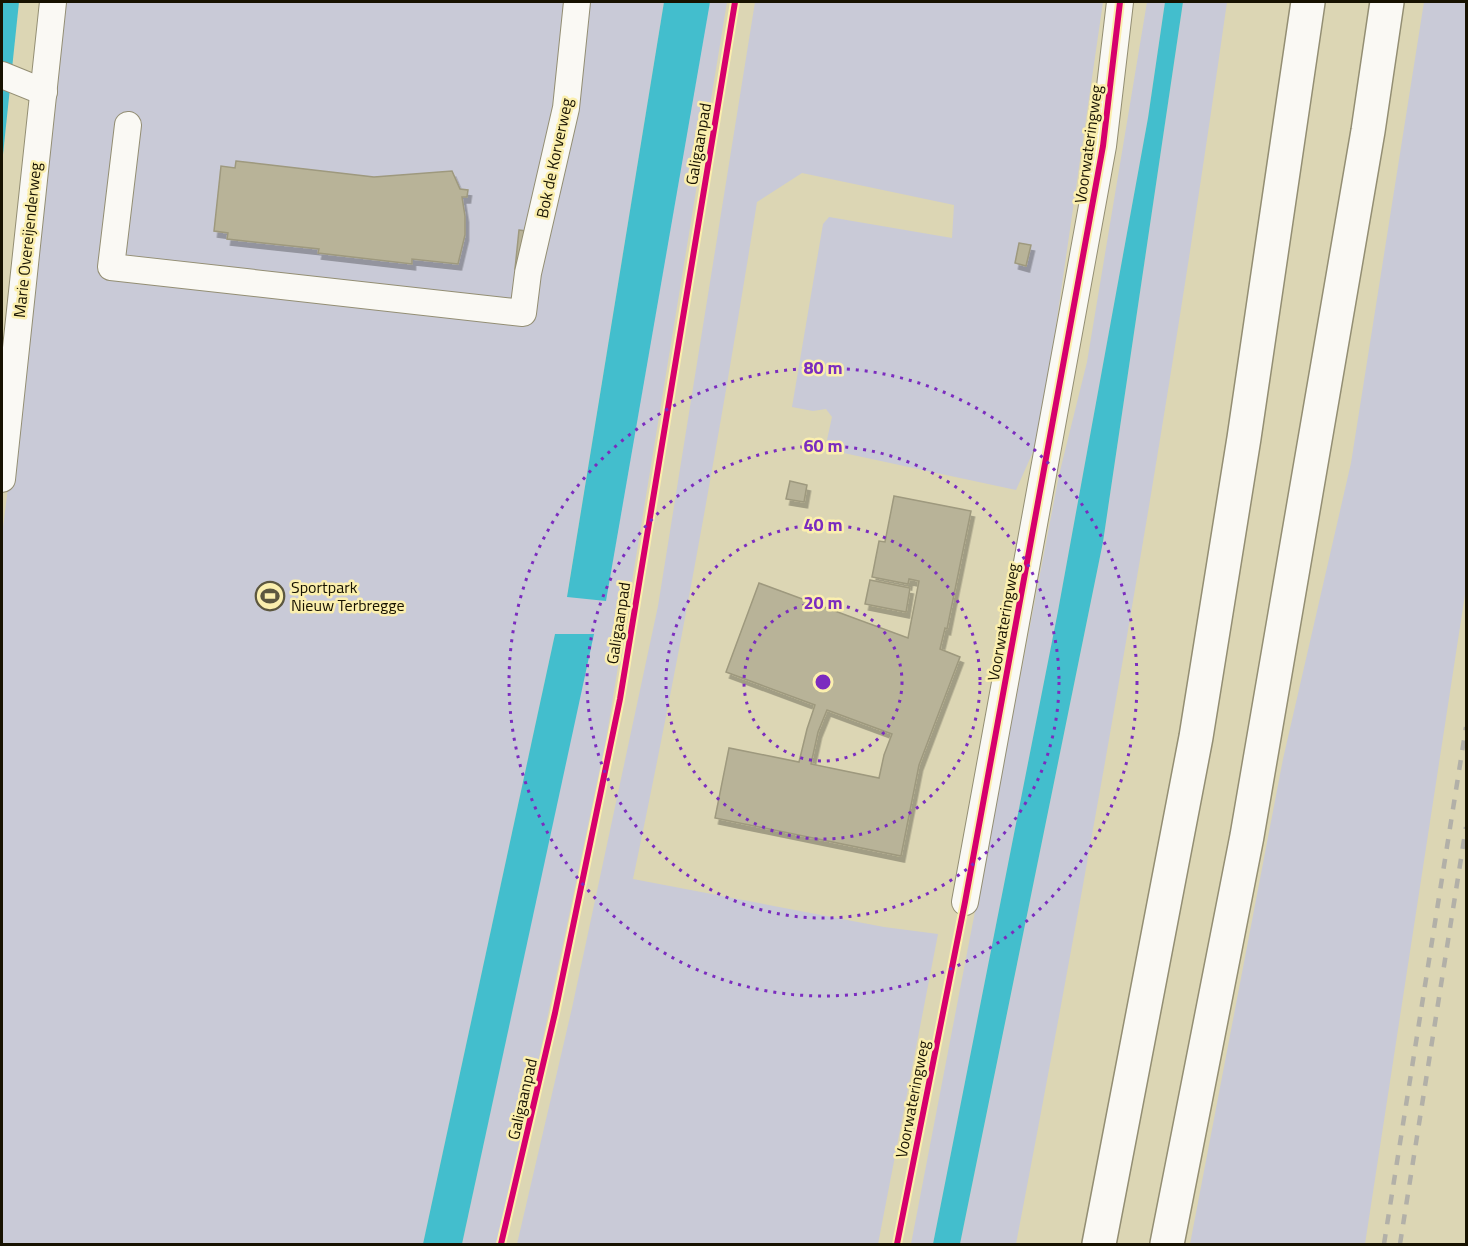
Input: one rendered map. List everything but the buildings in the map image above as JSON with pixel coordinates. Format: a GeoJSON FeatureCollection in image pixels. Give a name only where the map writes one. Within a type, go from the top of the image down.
{"type":"FeatureCollection","features":[{"type":"Feature","properties":{"kind":"highway"},"geometry":{"type":"LineString","coordinates":[[1099,1245],[1196,737],[1308,2]]}},
{"type":"Feature","properties":{"kind":"highway"},"geometry":{"type":"LineString","coordinates":[[1167,1245],[1249,824],[1368,132],[1387,2]]}},
{"type":"Feature","properties":{"kind":"street","name":"Marie Overeijenderweg"},"geometry":{"type":"LineString","coordinates":[[2,479],[5,407],[54,2]]}},
{"type":"Feature","properties":{"kind":"street","name":"Bok de Korverweg"},"geometry":{"type":"LineString","coordinates":[[128,125],[111,267],[523,313],[528,273],[566,108],[577,2]]}},
{"type":"Feature","properties":{"kind":"street","name":"Voorwateringweg"},"geometry":{"type":"LineString","coordinates":[[965,902],[1103,146],[1120,2]]}},
{"type":"Feature","properties":{"kind":"street"},"geometry":{"type":"LineString","coordinates":[[10,78],[44,92]]}},
{"type":"Feature","properties":{"kind":"shaded area","name":"Sportpark Nieuw Terbregge"},"geometry":{"type":"Polygon","coordinates":[[[62,2],[664,2],[567,596],[710,2],[727,2],[606,740],[522,1138],[496,1244],[462,1244],[593,634],[555,634],[423,1244],[2,1244],[2,535],[29,325],[62,2]]]}},
{"type":"Feature","properties":{"kind":"shaded area"},"geometry":{"type":"Polygon","coordinates":[[[755,2],[1103,2],[1040,436],[1016,490],[825,449],[832,417],[826,409],[813,411],[792,407],[823,224],[829,217],[952,238],[954,205],[802,173],[757,202],[699,542],[633,879],[884,927],[938,934],[878,1244],[517,1244],[572,1008],[658,606],[755,2]]]}},
{"type":"Feature","properties":{"kind":"shaded area"},"geometry":{"type":"Polygon","coordinates":[[[1147,2],[1165,2],[1148,118],[1058,611],[933,1244],[911,1244],[1059,475],[1087,362],[1147,2]]]}},
{"type":"Feature","properties":{"kind":"shaded area"},"geometry":{"type":"Polygon","coordinates":[[[1183,2],[1227,2],[1180,314],[1102,780],[1016,1244],[960,1244],[1103,542],[1183,2]]]}},
{"type":"Feature","properties":{"kind":"shaded area"},"geometry":{"type":"Polygon","coordinates":[[[1424,2],[1466,2],[1466,588],[1365,1244],[1190,1244],[1283,759],[1351,463],[1424,2]]]}},
{"type":"Feature","properties":{"kind":"water"},"geometry":{"type":"Polygon","coordinates":[[[2,2],[19,2],[2,164],[2,2]]]}},
{"type":"Feature","properties":{"kind":"water"},"geometry":{"type":"Polygon","coordinates":[[[664,2],[710,2],[606,601],[567,597],[664,2]]]}},
{"type":"Feature","properties":{"kind":"water"},"geometry":{"type":"Polygon","coordinates":[[[1165,2],[1183,2],[1103,542],[960,1244],[933,1244],[1058,611],[1148,118],[1165,2]]]}},
{"type":"Feature","properties":{"kind":"water"},"geometry":{"type":"Polygon","coordinates":[[[555,634],[594,634],[462,1244],[423,1244],[555,634]]]}},
{"type":"Feature","properties":{"kind":"railway"},"geometry":{"type":"LineString","coordinates":[[1384,1244],[1466,727]]}},
{"type":"Feature","properties":{"kind":"railway"},"geometry":{"type":"LineString","coordinates":[[1400,1244],[1466,827]]}},
{"type":"Feature","properties":{"kind":"cycle path","name":"Galigaanpad"},"geometry":{"type":"LineString","coordinates":[[501,1244],[555,1013],[620,699],[735,2]]}},
{"type":"Feature","properties":{"kind":"cycle path"},"geometry":{"type":"LineString","coordinates":[[897,1244],[965,902],[1103,146],[1120,2]]}},
{"type":"Feature","properties":{"kind":"place","name":"Sportpark Nieuw Terbregge"},"geometry":{"type":"Point","coordinates":[270,596]}}]}
